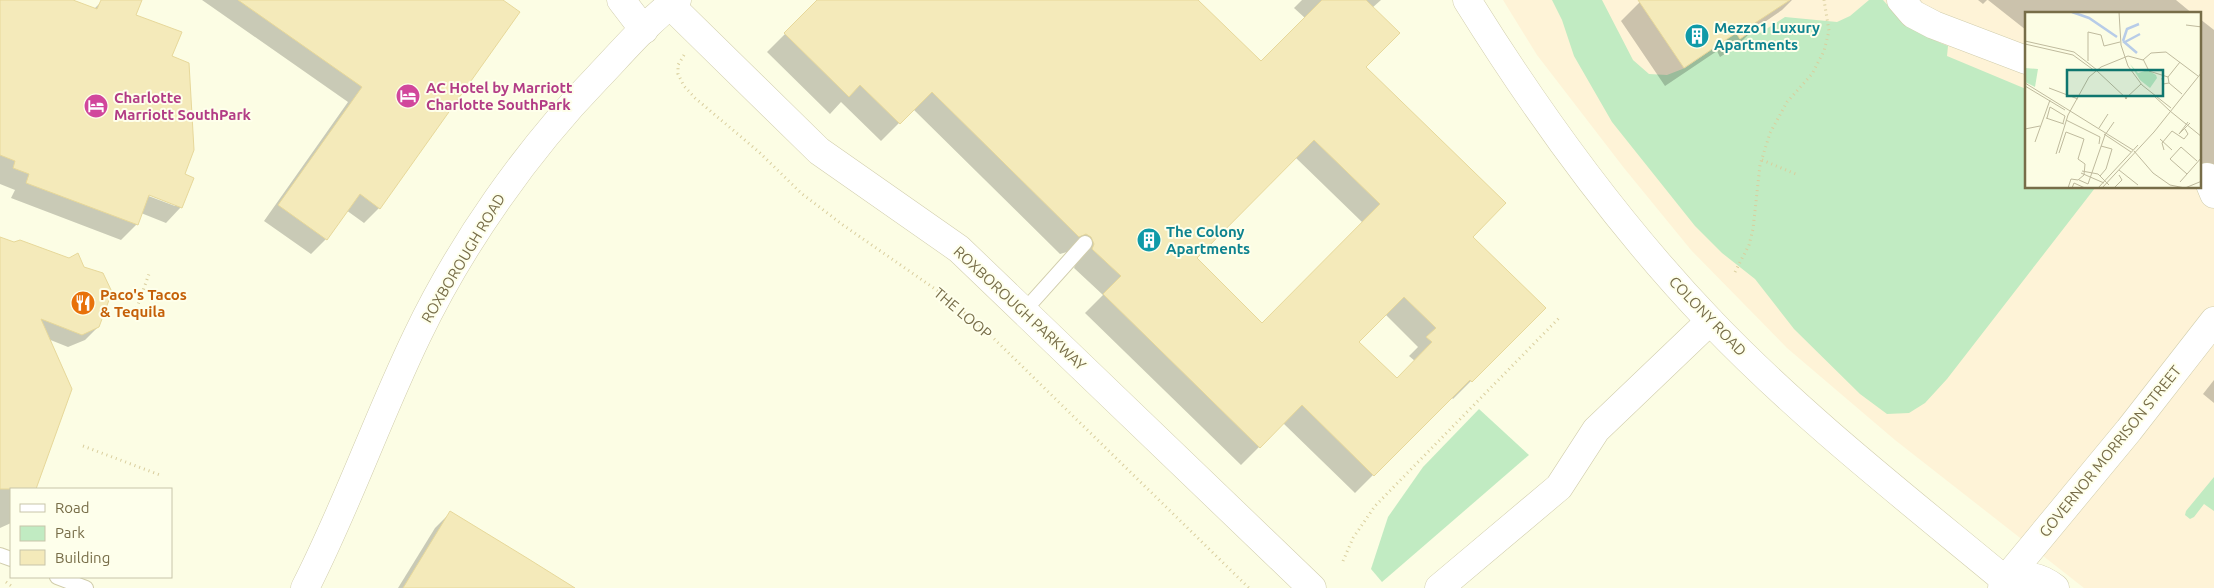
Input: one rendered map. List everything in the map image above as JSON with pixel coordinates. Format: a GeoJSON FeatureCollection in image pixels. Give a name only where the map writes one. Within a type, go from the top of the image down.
{"type":"FeatureCollection","features":[{"type":"Feature","properties":{"kind":"street"},"geometry":{"type":"LineString","coordinates":[[621,0],[644,30]]}},
{"type":"Feature","properties":{"kind":"street","name":"COLONY ROAD"},"geometry":{"type":"LineString","coordinates":[[1467,0],[1540,113],[1594,186],[1710,322],[1886,483],[2004,584]]}},
{"type":"Feature","properties":{"kind":"street"},"geometry":{"type":"LineString","coordinates":[[1901,0],[1913,14],[1934,25],[2025,60]]}},
{"type":"Feature","properties":{"kind":"street","name":"ROXBOROUGH ROAD"},"geometry":{"type":"LineString","coordinates":[[305,588],[417,335],[460,258],[520,167],[561,115],[673,2]]}},
{"type":"Feature","properties":{"kind":"street","name":"ROXBOROUGH PARKWAY"},"geometry":{"type":"LineString","coordinates":[[673,2],[819,151],[959,249],[1312,588]]}},
{"type":"Feature","properties":{"kind":"street","name":"GOVERNOR MORRISON STREET"},"geometry":{"type":"LineString","coordinates":[[2004,584],[2129,430],[2214,321]]}},
{"type":"Feature","properties":{"kind":"street"},"geometry":{"type":"LineString","coordinates":[[1439,588],[1559,488],[1596,430],[1710,322]]}},
{"type":"Feature","properties":{"kind":"street"},"geometry":{"type":"LineString","coordinates":[[2004,584],[2032,577],[2042,579],[2055,588]]}},
{"type":"Feature","properties":{"kind":"lane"},"geometry":{"type":"LineString","coordinates":[[1024,311],[1085,243]]}},
{"type":"Feature","properties":{"kind":"lane"},"geometry":{"type":"LineString","coordinates":[[60,578],[86,588]]}},
{"type":"Feature","properties":{"kind":"path"},"geometry":{"type":"LineString","coordinates":[[1735,272],[1749,245],[1753,229],[1761,160],[1770,133],[1794,93],[1812,74],[1824,51],[1829,31],[1824,0]]}},
{"type":"Feature","properties":{"kind":"path","name":"THE LOOP"},"geometry":{"type":"LineString","coordinates":[[685,53],[678,64],[678,74],[684,86],[695,98],[759,152],[801,192],[843,225],[938,291],[983,328],[1249,588]]}},
{"type":"Feature","properties":{"kind":"path"},"geometry":{"type":"LineString","coordinates":[[1761,160],[1798,175]]}},
{"type":"Feature","properties":{"kind":"path"},"geometry":{"type":"LineString","coordinates":[[134,313],[149,274]]}},
{"type":"Feature","properties":{"kind":"path"},"geometry":{"type":"LineString","coordinates":[[1343,561],[1353,538],[1375,506],[1562,316]]}},
{"type":"Feature","properties":{"kind":"path"},"geometry":{"type":"LineString","coordinates":[[83,446],[160,475]]}},
{"type":"Feature","properties":{"kind":"path"},"geometry":{"type":"LineString","coordinates":[[6,582],[14,588]]}},
{"type":"Feature","properties":{"kind":"shaded area"},"geometry":{"type":"Polygon","coordinates":[[[1503,0],[2214,0],[2214,588],[2084,588],[1895,440],[1787,348],[1691,250],[1624,168],[1537,55],[1503,0]]]}},
{"type":"Feature","properties":{"kind":"green space"},"geometry":{"type":"Polygon","coordinates":[[[1552,0],[1602,0],[1633,60],[1649,74],[1667,75],[1685,68],[1736,33],[1740,39],[1757,27],[1760,33],[1785,17],[1837,22],[1850,16],[1869,0],[1883,0],[1898,17],[1912,28],[1948,46],[1947,56],[2025,89],[2025,189],[2094,189],[1947,379],[1925,403],[1909,413],[1887,414],[1860,394],[1794,329],[1755,279],[1722,253],[1695,226],[1612,122],[1574,56],[1562,20],[1552,0]]]}},
{"type":"Feature","properties":{"kind":"green space"},"geometry":{"type":"Polygon","coordinates":[[[1479,409],[1529,455],[1382,582],[1371,569],[1388,517],[1423,467],[1479,409]]]}},
{"type":"Feature","properties":{"kind":"green space"},"geometry":{"type":"Polygon","coordinates":[[[2214,477],[2214,511],[2204,504],[2194,517],[2190,519],[2185,515],[2186,511],[2214,477]]]}},
{"type":"Feature","properties":{"kind":"building","name":"Charlotte Marriott SouthPark"},"geometry":{"type":"Polygon","coordinates":[[[0,0],[73,0],[97,9],[101,0],[142,0],[136,15],[182,32],[172,56],[189,63],[194,150],[185,174],[194,178],[182,208],[149,195],[138,225],[26,183],[29,174],[13,168],[15,161],[0,155],[0,0]]]}},
{"type":"Feature","properties":{"kind":"building","name":"AC Hotel by Marriott Charlotte SouthPark"},"geometry":{"type":"Polygon","coordinates":[[[238,0],[503,0],[520,12],[380,209],[360,194],[327,240],[278,205],[362,87],[238,0]]]}},
{"type":"Feature","properties":{"kind":"building","name":"The Colony Apartments"},"geometry":{"type":"Polygon","coordinates":[[[817,0],[1198,0],[1261,61],[1322,0],[1366,0],[1400,33],[1366,67],[1506,203],[1473,237],[1546,308],[1472,382],[1470,380],[1374,476],[1302,405],[1260,448],[1103,294],[1121,276],[1092,249],[1094,244],[1091,237],[1086,234],[1079,237],[932,92],[900,124],[860,85],[849,97],[784,33],[817,0]],[[1314,140],[1197,258],[1262,323],[1380,204],[1314,140]],[[1404,297],[1359,342],[1397,378],[1432,342],[1426,337],[1436,328],[1404,297]]]}},
{"type":"Feature","properties":{"kind":"building","name":"Mezzo1 Luxury Apartments"},"geometry":{"type":"Polygon","coordinates":[[[1638,0],[1790,0],[1755,23],[1757,27],[1740,39],[1736,33],[1684,68],[1638,0]]]}},
{"type":"Feature","properties":{"kind":"building"},"geometry":{"type":"Polygon","coordinates":[[[0,237],[14,242],[20,240],[69,258],[78,253],[84,267],[103,273],[112,292],[99,327],[82,335],[41,319],[72,389],[36,488],[0,489],[0,237]]]}},
{"type":"Feature","properties":{"kind":"building"},"geometry":{"type":"Polygon","coordinates":[[[450,511],[527,558],[575,588],[403,588],[450,511]]]}},
{"type":"Feature","properties":{"kind":"place","name":"Mezzo1 Luxury Apartments"},"geometry":{"type":"Point","coordinates":[1697,36]}},
{"type":"Feature","properties":{"kind":"place","name":"AC Hotel by Marriott Charlotte SouthPark"},"geometry":{"type":"Point","coordinates":[408,96]}},
{"type":"Feature","properties":{"kind":"place","name":"Charlotte Marriott SouthPark"},"geometry":{"type":"Point","coordinates":[96,106]}},
{"type":"Feature","properties":{"kind":"place","name":"The Colony Apartments"},"geometry":{"type":"Point","coordinates":[1149,240]}},
{"type":"Feature","properties":{"kind":"place","name":"Paco's Tacos & Tequila"},"geometry":{"type":"Point","coordinates":[83,303]}}]}
